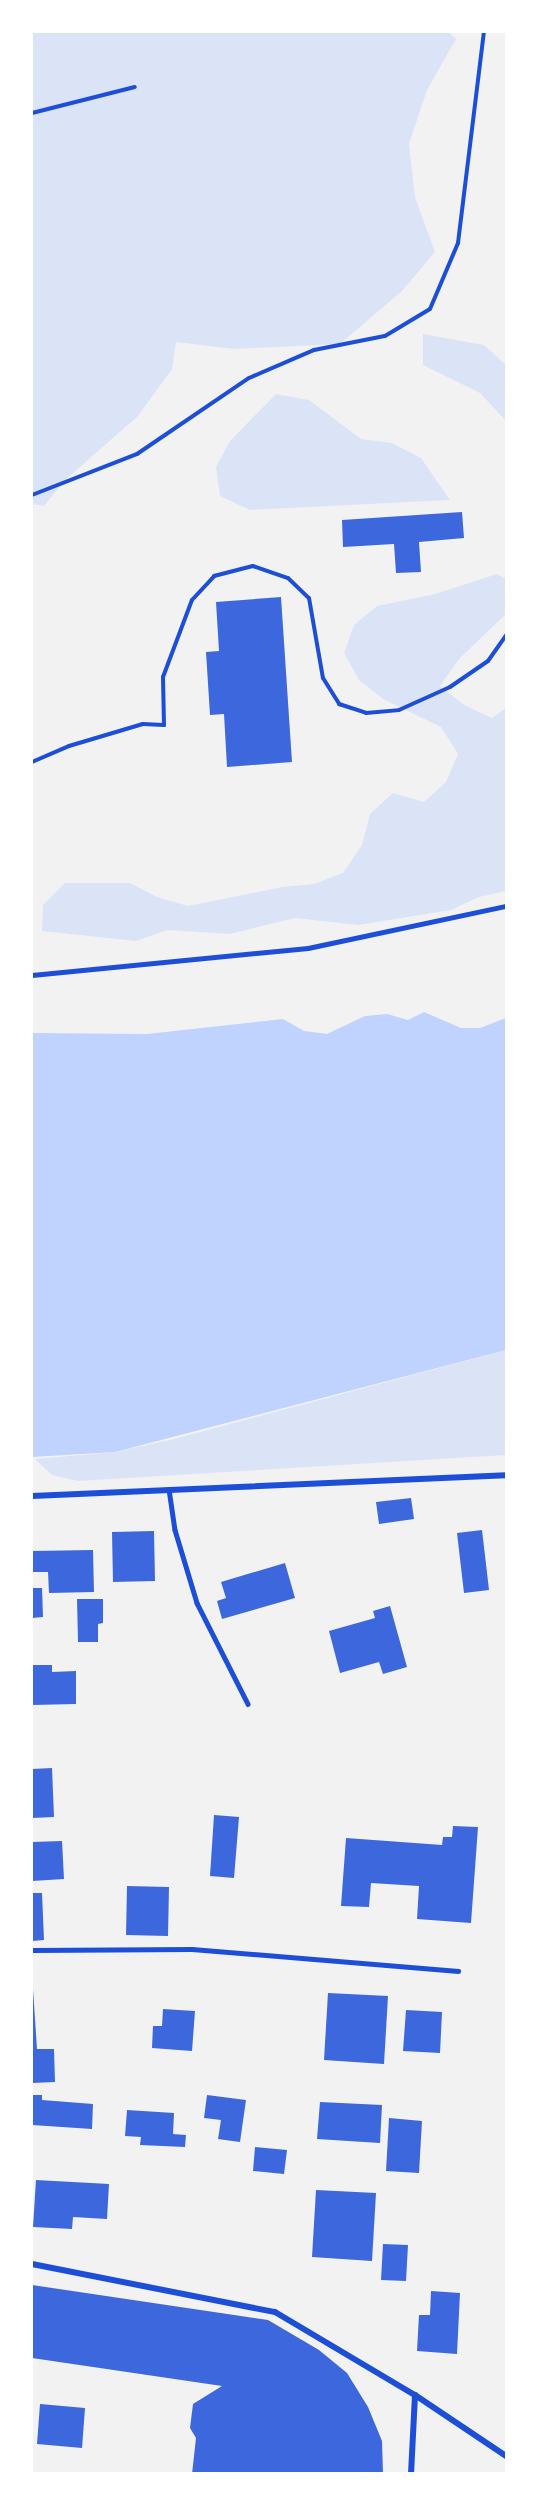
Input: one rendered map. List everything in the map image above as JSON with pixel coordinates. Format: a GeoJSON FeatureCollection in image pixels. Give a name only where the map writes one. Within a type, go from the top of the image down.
{"type":"FeatureCollection","features":[{"type":"Feature","properties":{"kind":"street"},"geometry":{"type":"LineString","coordinates":[[32,1496],[507,1475]]}},
{"type":"Feature","properties":{"kind":"street"},"geometry":{"type":"LineString","coordinates":[[32,2264],[275,2312],[415,2395],[507,2456]]}},
{"type":"Feature","properties":{"kind":"street"},"geometry":{"type":"LineString","coordinates":[[411,2474],[415,2395]]}},
{"type":"Feature","properties":{"kind":"lane"},"geometry":{"type":"LineString","coordinates":[[32,975],[308,948],[507,906]]}},
{"type":"Feature","properties":{"kind":"lane"},"geometry":{"type":"LineString","coordinates":[[169,1489],[175,1530],[197,1603],[248,1704]]}},
{"type":"Feature","properties":{"kind":"lane"},"geometry":{"type":"LineString","coordinates":[[32,1950],[192,1949],[458,1971]]}},
{"type":"Feature","properties":{"kind":"path"},"geometry":{"type":"LineString","coordinates":[[32,495],[137,454],[249,378],[314,350],[385,336],[430,309],[458,243],[484,32]]}},
{"type":"Feature","properties":{"kind":"path"},"geometry":{"type":"LineString","coordinates":[[32,112],[135,87]]}},
{"type":"Feature","properties":{"kind":"path"},"geometry":{"type":"LineString","coordinates":[[32,762],[69,746],[143,724],[164,725],[163,677],[192,600],[214,576],[253,566],[288,578],[309,598],[322,678],[339,704],[366,713],[399,710],[450,687],[488,661],[507,635]]}},
{"type":"Feature","properties":{"kind":"shaded area"},"geometry":{"type":"Polygon","coordinates":[[[32,32],[448,32],[456,39],[427,90],[409,144],[415,197],[435,252],[402,291],[340,344],[234,349],[176,342],[172,369],[138,416],[65,480],[44,506],[32,504],[32,32]]]}},
{"type":"Feature","properties":{"kind":"shaded area"},"geometry":{"type":"Polygon","coordinates":[[[423,334],[484,345],[506,365],[506,421],[480,393],[423,365],[423,334]]]}},
{"type":"Feature","properties":{"kind":"shaded area"},"geometry":{"type":"Polygon","coordinates":[[[276,394],[309,400],[361,439],[392,443],[421,458],[450,500],[250,510],[220,496],[216,467],[230,441],[276,394]]]}},
{"type":"Feature","properties":{"kind":"shaded area"},"geometry":{"type":"Polygon","coordinates":[[[497,574],[506,579],[506,614],[459,659],[440,686],[464,705],[492,718],[506,708],[506,891],[479,897],[451,910],[358,925],[295,918],[230,934],[167,930],[136,941],[42,931],[43,905],[65,883],[130,883],[157,897],[188,906],[282,887],[314,884],[343,873],[362,845],[370,814],[393,793],[424,802],[446,782],[458,754],[441,727],[383,699],[359,680],[344,653],[354,625],[377,606],[435,594],[497,574]]]}},
{"type":"Feature","properties":{"kind":"shaded area"},"geometry":{"type":"Polygon","coordinates":[[[506,1350],[506,1455],[78,1481],[52,1475],[35,1459],[115,1452],[174,1439],[506,1350]]]}},
{"type":"Feature","properties":{"kind":"water"},"geometry":{"type":"Polygon","coordinates":[[[424,1012],[461,1028],[480,1028],[506,1018],[506,1350],[115,1452],[32,1457],[32,1033],[147,1034],[283,1019],[304,1031],[327,1034],[365,1016],[387,1014],[408,1020],[424,1012]]]}},
{"type":"Feature","properties":{"kind":"building"},"geometry":{"type":"Polygon","coordinates":[[[462,512],[464,538],[419,542],[421,572],[396,573],[394,544],[343,547],[342,520],[462,512]]]}},
{"type":"Feature","properties":{"kind":"building"},"geometry":{"type":"Polygon","coordinates":[[[281,597],[292,762],[227,767],[224,714],[210,715],[206,652],[219,651],[216,602],[281,597]]]}},
{"type":"Feature","properties":{"kind":"building"},"geometry":{"type":"Polygon","coordinates":[[[411,1498],[414,1519],[379,1524],[376,1502],[411,1498]]]}},
{"type":"Feature","properties":{"kind":"building"},"geometry":{"type":"Polygon","coordinates":[[[482,1530],[489,1590],[464,1593],[457,1533],[482,1530]]]}},
{"type":"Feature","properties":{"kind":"building"},"geometry":{"type":"Polygon","coordinates":[[[154,1531],[155,1581],[113,1582],[112,1532],[154,1531]]]}},
{"type":"Feature","properties":{"kind":"building"},"geometry":{"type":"Polygon","coordinates":[[[93,1550],[94,1592],[49,1593],[48,1572],[32,1572],[32,1551],[93,1550]]]}},
{"type":"Feature","properties":{"kind":"building"},"geometry":{"type":"Polygon","coordinates":[[[285,1563],[295,1598],[222,1619],[217,1601],[226,1598],[221,1582],[285,1563]]]}},
{"type":"Feature","properties":{"kind":"building"},"geometry":{"type":"Polygon","coordinates":[[[32,1588],[42,1588],[43,1617],[32,1618],[32,1588]]]}},
{"type":"Feature","properties":{"kind":"building"},"geometry":{"type":"Polygon","coordinates":[[[77,1599],[103,1599],[103,1623],[98,1624],[98,1642],[78,1642],[77,1599]]]}},
{"type":"Feature","properties":{"kind":"building"},"geometry":{"type":"Polygon","coordinates":[[[390,1606],[407,1667],[383,1674],[379,1662],[340,1673],[329,1631],[375,1618],[373,1611],[390,1606]]]}},
{"type":"Feature","properties":{"kind":"building"},"geometry":{"type":"Polygon","coordinates":[[[32,1665],[52,1665],[52,1672],[76,1671],[76,1704],[32,1705],[32,1665]]]}},
{"type":"Feature","properties":{"kind":"building"},"geometry":{"type":"Polygon","coordinates":[[[52,1768],[54,1817],[32,1818],[32,1769],[52,1768]]]}},
{"type":"Feature","properties":{"kind":"building"},"geometry":{"type":"Polygon","coordinates":[[[214,1815],[239,1817],[234,1878],[210,1876],[214,1815]]]}},
{"type":"Feature","properties":{"kind":"building"},"geometry":{"type":"Polygon","coordinates":[[[453,1826],[478,1827],[471,1923],[417,1919],[419,1886],[371,1883],[369,1907],[341,1906],[346,1838],[442,1845],[443,1837],[452,1837],[453,1826]]]}},
{"type":"Feature","properties":{"kind":"building"},"geometry":{"type":"Polygon","coordinates":[[[62,1841],[64,1879],[32,1881],[32,1842],[62,1841]]]}},
{"type":"Feature","properties":{"kind":"building"},"geometry":{"type":"Polygon","coordinates":[[[127,1886],[169,1887],[168,1936],[126,1935],[127,1886]]]}},
{"type":"Feature","properties":{"kind":"building"},"geometry":{"type":"Polygon","coordinates":[[[32,1893],[42,1893],[44,1940],[32,1941],[32,1893]]]}},
{"type":"Feature","properties":{"kind":"building"},"geometry":{"type":"Polygon","coordinates":[[[32,1974],[37,2049],[54,2049],[55,2082],[32,2083],[32,1974]]]}},
{"type":"Feature","properties":{"kind":"building"},"geometry":{"type":"Polygon","coordinates":[[[328,1993],[388,1996],[384,2064],[324,2060],[328,1993]]]}},
{"type":"Feature","properties":{"kind":"building"},"geometry":{"type":"Polygon","coordinates":[[[163,2009],[195,2011],[192,2051],[152,2048],[153,2026],[162,2026],[163,2009]]]}},
{"type":"Feature","properties":{"kind":"building"},"geometry":{"type":"Polygon","coordinates":[[[406,2010],[442,2012],[440,2053],[403,2051],[406,2010]]]}},
{"type":"Feature","properties":{"kind":"building"},"geometry":{"type":"Polygon","coordinates":[[[32,2095],[42,2095],[42,2100],[93,2104],[92,2129],[32,2125],[32,2095]]]}},
{"type":"Feature","properties":{"kind":"building"},"geometry":{"type":"Polygon","coordinates":[[[207,2095],[246,2100],[240,2142],[218,2139],[221,2120],[204,2118],[207,2095]]]}},
{"type":"Feature","properties":{"kind":"building"},"geometry":{"type":"Polygon","coordinates":[[[320,2102],[382,2105],[380,2143],[317,2139],[320,2102]]]}},
{"type":"Feature","properties":{"kind":"building"},"geometry":{"type":"Polygon","coordinates":[[[127,2110],[174,2113],[173,2134],[186,2135],[185,2147],[140,2145],[141,2137],[125,2136],[127,2110]]]}},
{"type":"Feature","properties":{"kind":"building"},"geometry":{"type":"Polygon","coordinates":[[[389,2118],[422,2121],[419,2173],[386,2171],[389,2118]]]}},
{"type":"Feature","properties":{"kind":"building"},"geometry":{"type":"Polygon","coordinates":[[[255,2147],[287,2150],[284,2174],[253,2171],[255,2147]]]}},
{"type":"Feature","properties":{"kind":"building"},"geometry":{"type":"Polygon","coordinates":[[[36,2180],[109,2184],[107,2219],[73,2217],[72,2229],[33,2227],[36,2180]]]}},
{"type":"Feature","properties":{"kind":"building"},"geometry":{"type":"Polygon","coordinates":[[[316,2190],[376,2193],[372,2261],[312,2257],[316,2190]]]}},
{"type":"Feature","properties":{"kind":"building"},"geometry":{"type":"Polygon","coordinates":[[[383,2244],[408,2245],[406,2281],[381,2280],[383,2244]]]}},
{"type":"Feature","properties":{"kind":"building"},"geometry":{"type":"Polygon","coordinates":[[[32,2285],[268,2320],[319,2350],[347,2373],[368,2407],[382,2441],[383,2474],[192,2474],[196,2438],[190,2428],[193,2404],[222,2386],[32,2358],[32,2285]]]}},
{"type":"Feature","properties":{"kind":"building"},"geometry":{"type":"Polygon","coordinates":[[[431,2291],[460,2293],[457,2354],[417,2351],[419,2315],[430,2315],[431,2291]]]}},
{"type":"Feature","properties":{"kind":"building"},"geometry":{"type":"Polygon","coordinates":[[[40,2404],[85,2408],[82,2448],[37,2444],[40,2404]]]}}]}
